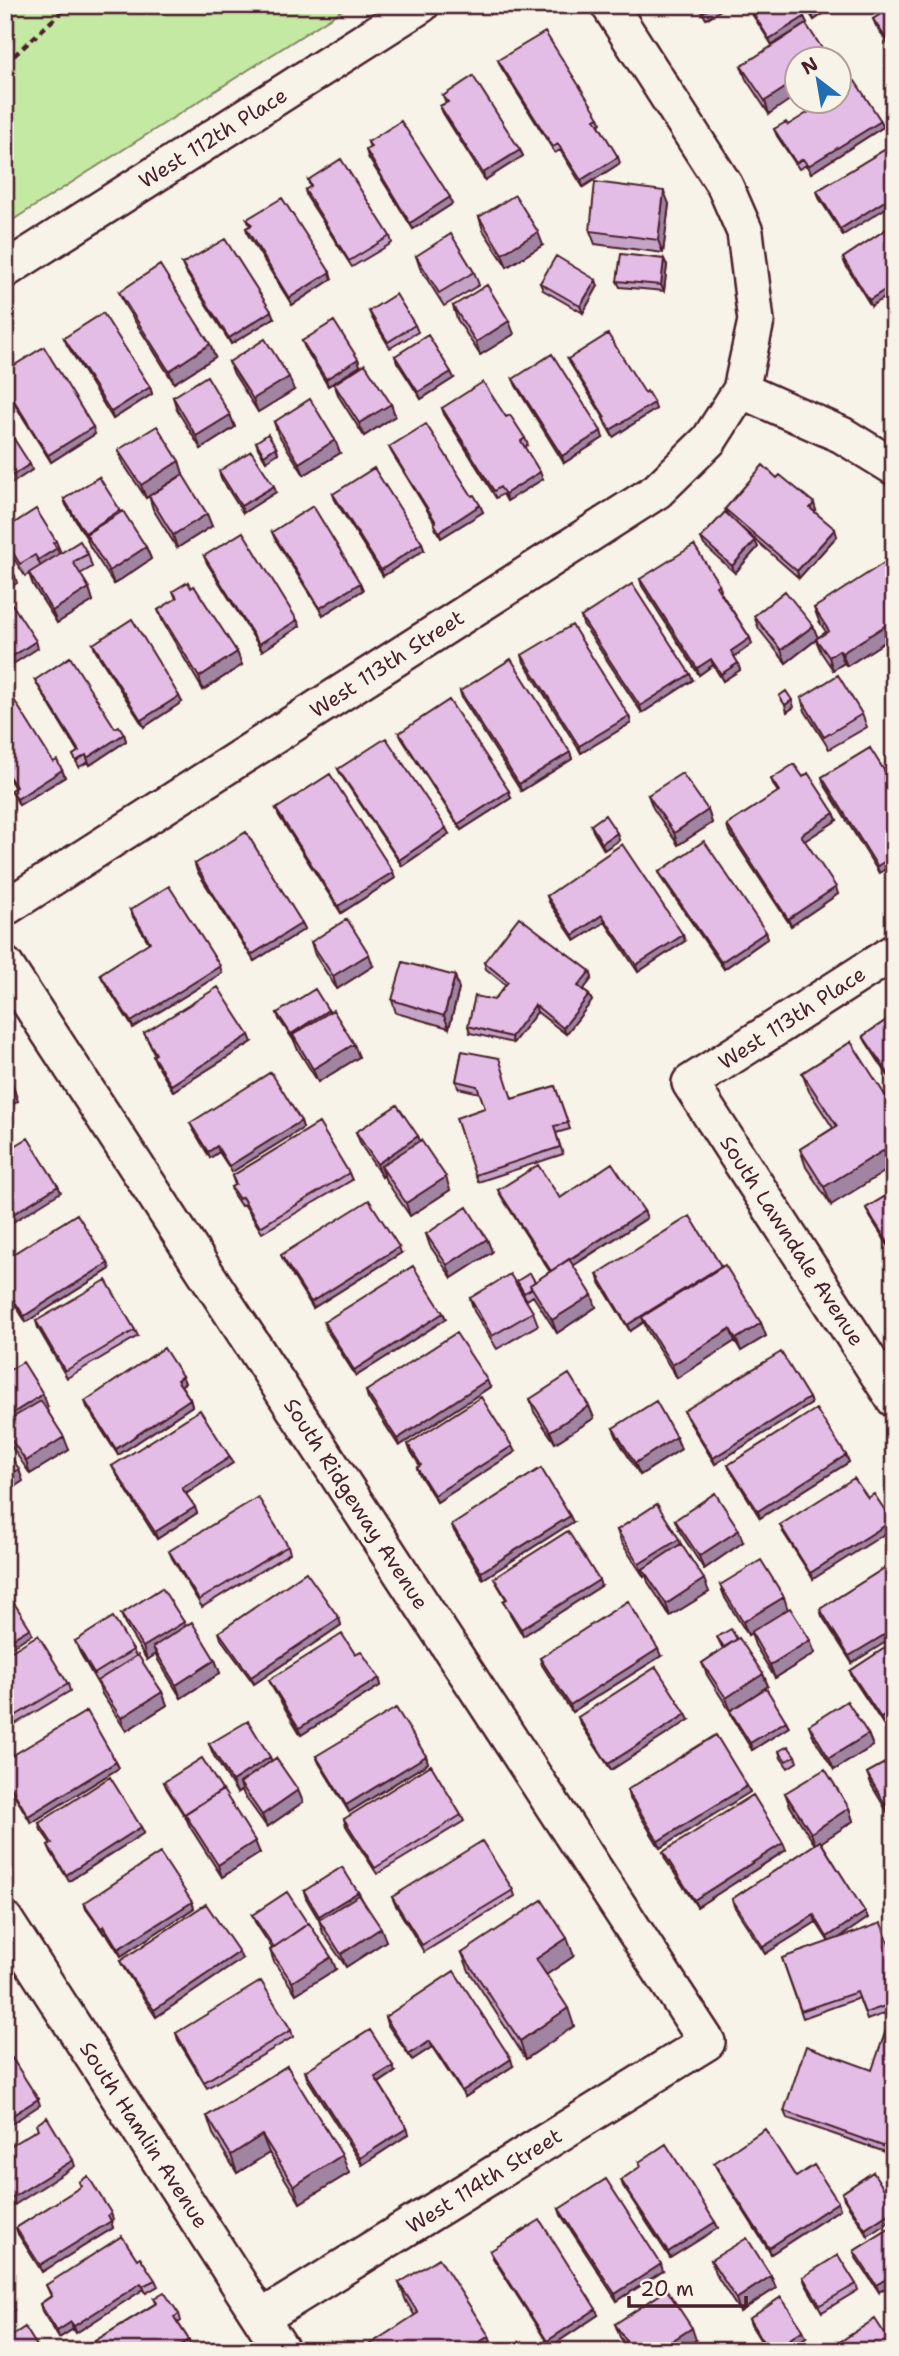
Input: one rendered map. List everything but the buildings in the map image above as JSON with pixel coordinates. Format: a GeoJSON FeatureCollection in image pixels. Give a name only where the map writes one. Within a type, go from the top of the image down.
{"type":"FeatureCollection","features":[{"type":"Feature","properties":{"kind":"street","name":"West 112th Place"},"geometry":{"type":"LineString","coordinates":[[5,270],[421,5]]}},
{"type":"Feature","properties":{"kind":"street"},"geometry":{"type":"LineString","coordinates":[[609,5],[725,187],[745,232],[756,321],[741,390],[842,435],[894,467]]}},
{"type":"Feature","properties":{"kind":"street","name":"West 113th Street"},"geometry":{"type":"LineString","coordinates":[[5,908],[657,491],[709,440],[741,390]]}},
{"type":"Feature","properties":{"kind":"street","name":"West 113th Place"},"geometry":{"type":"LineString","coordinates":[[690,1083],[894,953]]}},
{"type":"Feature","properties":{"kind":"street","name":"South Ridgeway Avenue"},"geometry":{"type":"LineString","coordinates":[[5,965],[707,2042]]}},
{"type":"Feature","properties":{"kind":"street","name":"South Lawndale Avenue"},"geometry":{"type":"LineString","coordinates":[[690,1083],[894,1399]]}},
{"type":"Feature","properties":{"kind":"street","name":"South Hamlin Avenue"},"geometry":{"type":"LineString","coordinates":[[5,1920],[282,2351]]}},
{"type":"Feature","properties":{"kind":"street","name":"West 114th Street"},"geometry":{"type":"LineString","coordinates":[[261,2318],[707,2042]]}},
{"type":"Feature","properties":{"kind":"path"},"geometry":{"type":"LineString","coordinates":[[5,21],[13,5]]}},
{"type":"Feature","properties":{"kind":"path"},"geometry":{"type":"LineString","coordinates":[[5,64],[69,5]]}},
{"type":"Feature","properties":{"kind":"green space"},"geometry":{"type":"Polygon","coordinates":[[[5,5],[350,5],[5,225],[5,5]]]}}]}
